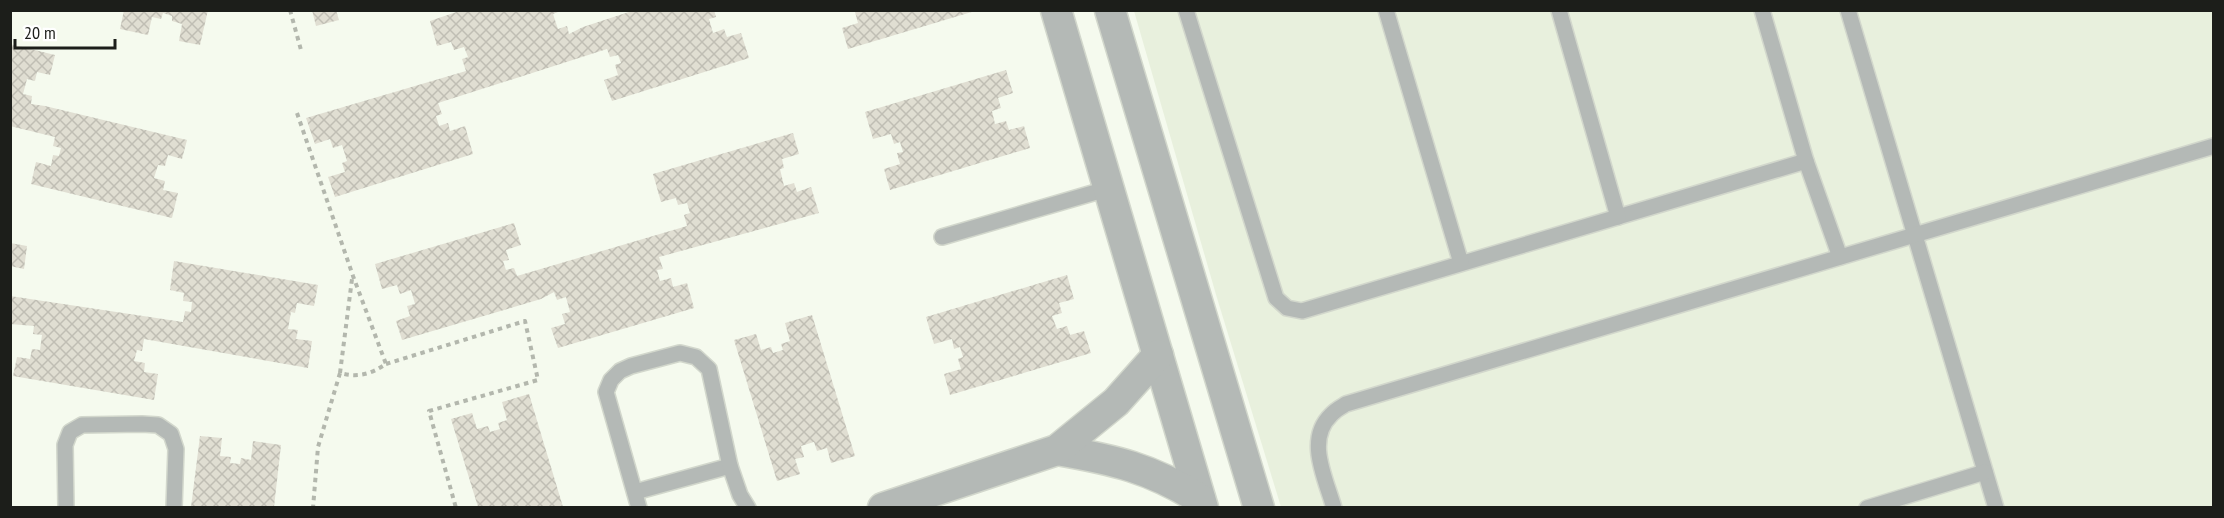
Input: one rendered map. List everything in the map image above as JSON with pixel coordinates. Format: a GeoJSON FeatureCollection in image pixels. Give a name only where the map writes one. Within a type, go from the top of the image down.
{"type":"FeatureCollection","features":[{"type":"Feature","properties":{"kind":"street"},"geometry":{"type":"LineString","coordinates":[[1056,10],[1202,503]]}},
{"type":"Feature","properties":{"kind":"street"},"geometry":{"type":"LineString","coordinates":[[1110,10],[1259,507]]}},
{"type":"Feature","properties":{"kind":"street"},"geometry":{"type":"LineString","coordinates":[[883,507],[1057,450],[1116,402],[1158,355]]}},
{"type":"Feature","properties":{"kind":"street"},"geometry":{"type":"LineString","coordinates":[[1057,450],[1109,459],[1141,468],[1172,481],[1202,503]]}},
{"type":"Feature","properties":{"kind":"lane"},"geometry":{"type":"LineString","coordinates":[[1186,10],[1276,298],[1287,308],[1302,311],[1806,161]]}},
{"type":"Feature","properties":{"kind":"lane"},"geometry":{"type":"LineString","coordinates":[[1386,10],[1461,263]]}},
{"type":"Feature","properties":{"kind":"lane"},"geometry":{"type":"LineString","coordinates":[[1559,10],[1618,217]]}},
{"type":"Feature","properties":{"kind":"lane"},"geometry":{"type":"LineString","coordinates":[[1762,10],[1806,161],[1840,257]]}},
{"type":"Feature","properties":{"kind":"lane"},"geometry":{"type":"LineString","coordinates":[[1848,10],[1996,507]]}},
{"type":"Feature","properties":{"kind":"lane"},"geometry":{"type":"LineString","coordinates":[[1334,507],[1317,450],[1320,431],[1330,415],[1346,404],[2214,146]]}},
{"type":"Feature","properties":{"kind":"lane"},"geometry":{"type":"LineString","coordinates":[[942,237],[1110,188]]}},
{"type":"Feature","properties":{"kind":"lane"},"geometry":{"type":"LineString","coordinates":[[639,507],[606,392],[611,380],[620,371],[680,353],[696,357],[709,369],[730,466],[740,495],[748,507]]}},
{"type":"Feature","properties":{"kind":"lane"},"geometry":{"type":"LineString","coordinates":[[66,507],[65,445],[70,432],[82,425],[142,424],[158,425],[171,434],[176,449],[174,507]]}},
{"type":"Feature","properties":{"kind":"lane"},"geometry":{"type":"LineString","coordinates":[[635,492],[730,466]]}},
{"type":"Feature","properties":{"kind":"lane"},"geometry":{"type":"LineString","coordinates":[[1867,507],[1985,472]]}},
{"type":"Feature","properties":{"kind":"path"},"geometry":{"type":"LineString","coordinates":[[290,10],[301,50]]}},
{"type":"Feature","properties":{"kind":"path"},"geometry":{"type":"LineString","coordinates":[[297,113],[386,364]]}},
{"type":"Feature","properties":{"kind":"path"},"geometry":{"type":"LineString","coordinates":[[313,507],[318,447],[340,373],[353,276]]}},
{"type":"Feature","properties":{"kind":"path"},"geometry":{"type":"LineString","coordinates":[[340,373],[350,376],[372,374],[386,364],[525,321],[538,380],[429,411],[456,507]]}},
{"type":"Feature","properties":{"kind":"shaded area"},"geometry":{"type":"Polygon","coordinates":[[[1134,11],[2213,11],[2213,507],[1281,507],[1217,298],[1134,11]]]}},
{"type":"Feature","properties":{"kind":"building"},"geometry":{"type":"Polygon","coordinates":[[[124,10],[208,10],[200,45],[179,41],[182,24],[172,21],[172,16],[163,13],[161,19],[152,17],[148,35],[120,29],[124,10]]]}},
{"type":"Feature","properties":{"kind":"building"},"geometry":{"type":"Polygon","coordinates":[[[312,10],[336,10],[339,20],[316,26],[312,10]]]}},
{"type":"Feature","properties":{"kind":"building"},"geometry":{"type":"Polygon","coordinates":[[[462,10],[563,10],[553,14],[558,29],[567,26],[569,34],[635,10],[714,10],[716,17],[709,19],[713,33],[724,29],[727,37],[741,33],[749,58],[612,101],[604,80],[618,75],[615,65],[621,63],[618,55],[610,57],[607,49],[438,103],[442,114],[436,116],[439,126],[448,123],[450,131],[465,126],[473,154],[335,197],[328,177],[345,172],[342,163],[347,161],[342,145],[333,148],[330,139],[315,144],[306,118],[466,71],[462,59],[468,57],[464,47],[454,50],[451,42],[437,46],[430,21],[462,10]]]}},
{"type":"Feature","properties":{"kind":"building"},"geometry":{"type":"Polygon","coordinates":[[[861,10],[975,11],[848,49],[842,28],[858,23],[855,12],[861,10]]]}},
{"type":"Feature","properties":{"kind":"building"},"geometry":{"type":"Polygon","coordinates":[[[10,44],[55,55],[50,75],[37,72],[35,81],[27,79],[23,94],[32,96],[31,104],[187,140],[182,159],[168,155],[165,166],[158,165],[154,178],[165,181],[163,190],[178,193],[172,218],[31,184],[36,162],[51,166],[53,155],[59,156],[61,148],[53,146],[55,137],[10,126],[10,44]]]}},
{"type":"Feature","properties":{"kind":"building"},"geometry":{"type":"Polygon","coordinates":[[[1006,70],[1013,93],[998,98],[1001,108],[992,111],[995,124],[1006,121],[1009,130],[1024,126],[1030,148],[890,190],[884,169],[900,164],[897,153],[903,152],[900,142],[894,144],[891,134],[873,139],[865,112],[1006,70]]]}},
{"type":"Feature","properties":{"kind":"building"},"geometry":{"type":"Polygon","coordinates":[[[793,133],[799,154],[782,159],[784,168],[780,169],[784,186],[794,183],[797,192],[811,187],[819,213],[659,257],[663,269],[657,270],[660,281],[671,278],[673,287],[687,283],[694,308],[558,348],[551,328],[565,324],[562,314],[570,312],[566,297],[557,300],[554,292],[541,299],[402,340],[396,321],[410,316],[407,306],[415,304],[411,290],[400,294],[397,285],[382,289],[375,264],[514,223],[521,245],[506,250],[509,260],[503,261],[506,270],[514,268],[517,276],[687,226],[684,215],[690,213],[687,203],[678,205],[676,198],[661,202],[653,174],[793,133]]]}},
{"type":"Feature","properties":{"kind":"building"},"geometry":{"type":"Polygon","coordinates":[[[10,243],[27,246],[24,269],[10,266],[10,243]]]}},
{"type":"Feature","properties":{"kind":"building"},"geometry":{"type":"Polygon","coordinates":[[[174,261],[318,285],[314,306],[297,303],[295,313],[291,312],[288,329],[298,330],[296,339],[312,341],[308,368],[144,339],[142,351],[137,350],[134,361],[145,363],[144,372],[158,374],[154,400],[13,376],[17,357],[30,359],[32,349],[40,350],[42,335],[33,334],[34,326],[10,324],[10,296],[183,322],[185,311],[191,312],[192,302],[183,301],[184,293],[170,290],[174,261]]]}},
{"type":"Feature","properties":{"kind":"building"},"geometry":{"type":"Polygon","coordinates":[[[1067,275],[1074,299],[1059,303],[1062,313],[1052,316],[1057,329],[1067,326],[1070,335],[1084,331],[1091,353],[950,395],[944,374],[961,369],[958,359],[963,357],[960,347],[954,349],[952,339],[934,344],[926,317],[1067,275]]]}},
{"type":"Feature","properties":{"kind":"building"},"geometry":{"type":"Polygon","coordinates":[[[812,315],[855,456],[831,463],[827,448],[817,451],[814,442],[801,446],[804,457],[795,459],[800,474],[777,481],[734,340],[756,334],[761,350],[771,347],[773,353],[783,350],[781,344],[790,341],[785,323],[812,315]]]}},
{"type":"Feature","properties":{"kind":"building"},"geometry":{"type":"Polygon","coordinates":[[[529,394],[563,507],[478,507],[451,419],[472,413],[477,429],[488,426],[490,432],[500,429],[498,423],[507,420],[502,402],[529,394]]]}},
{"type":"Feature","properties":{"kind":"building"},"geometry":{"type":"Polygon","coordinates":[[[200,436],[222,438],[220,456],[231,457],[230,463],[240,464],[241,458],[251,460],[253,441],[281,445],[274,507],[191,507],[200,436]]]}}]}
